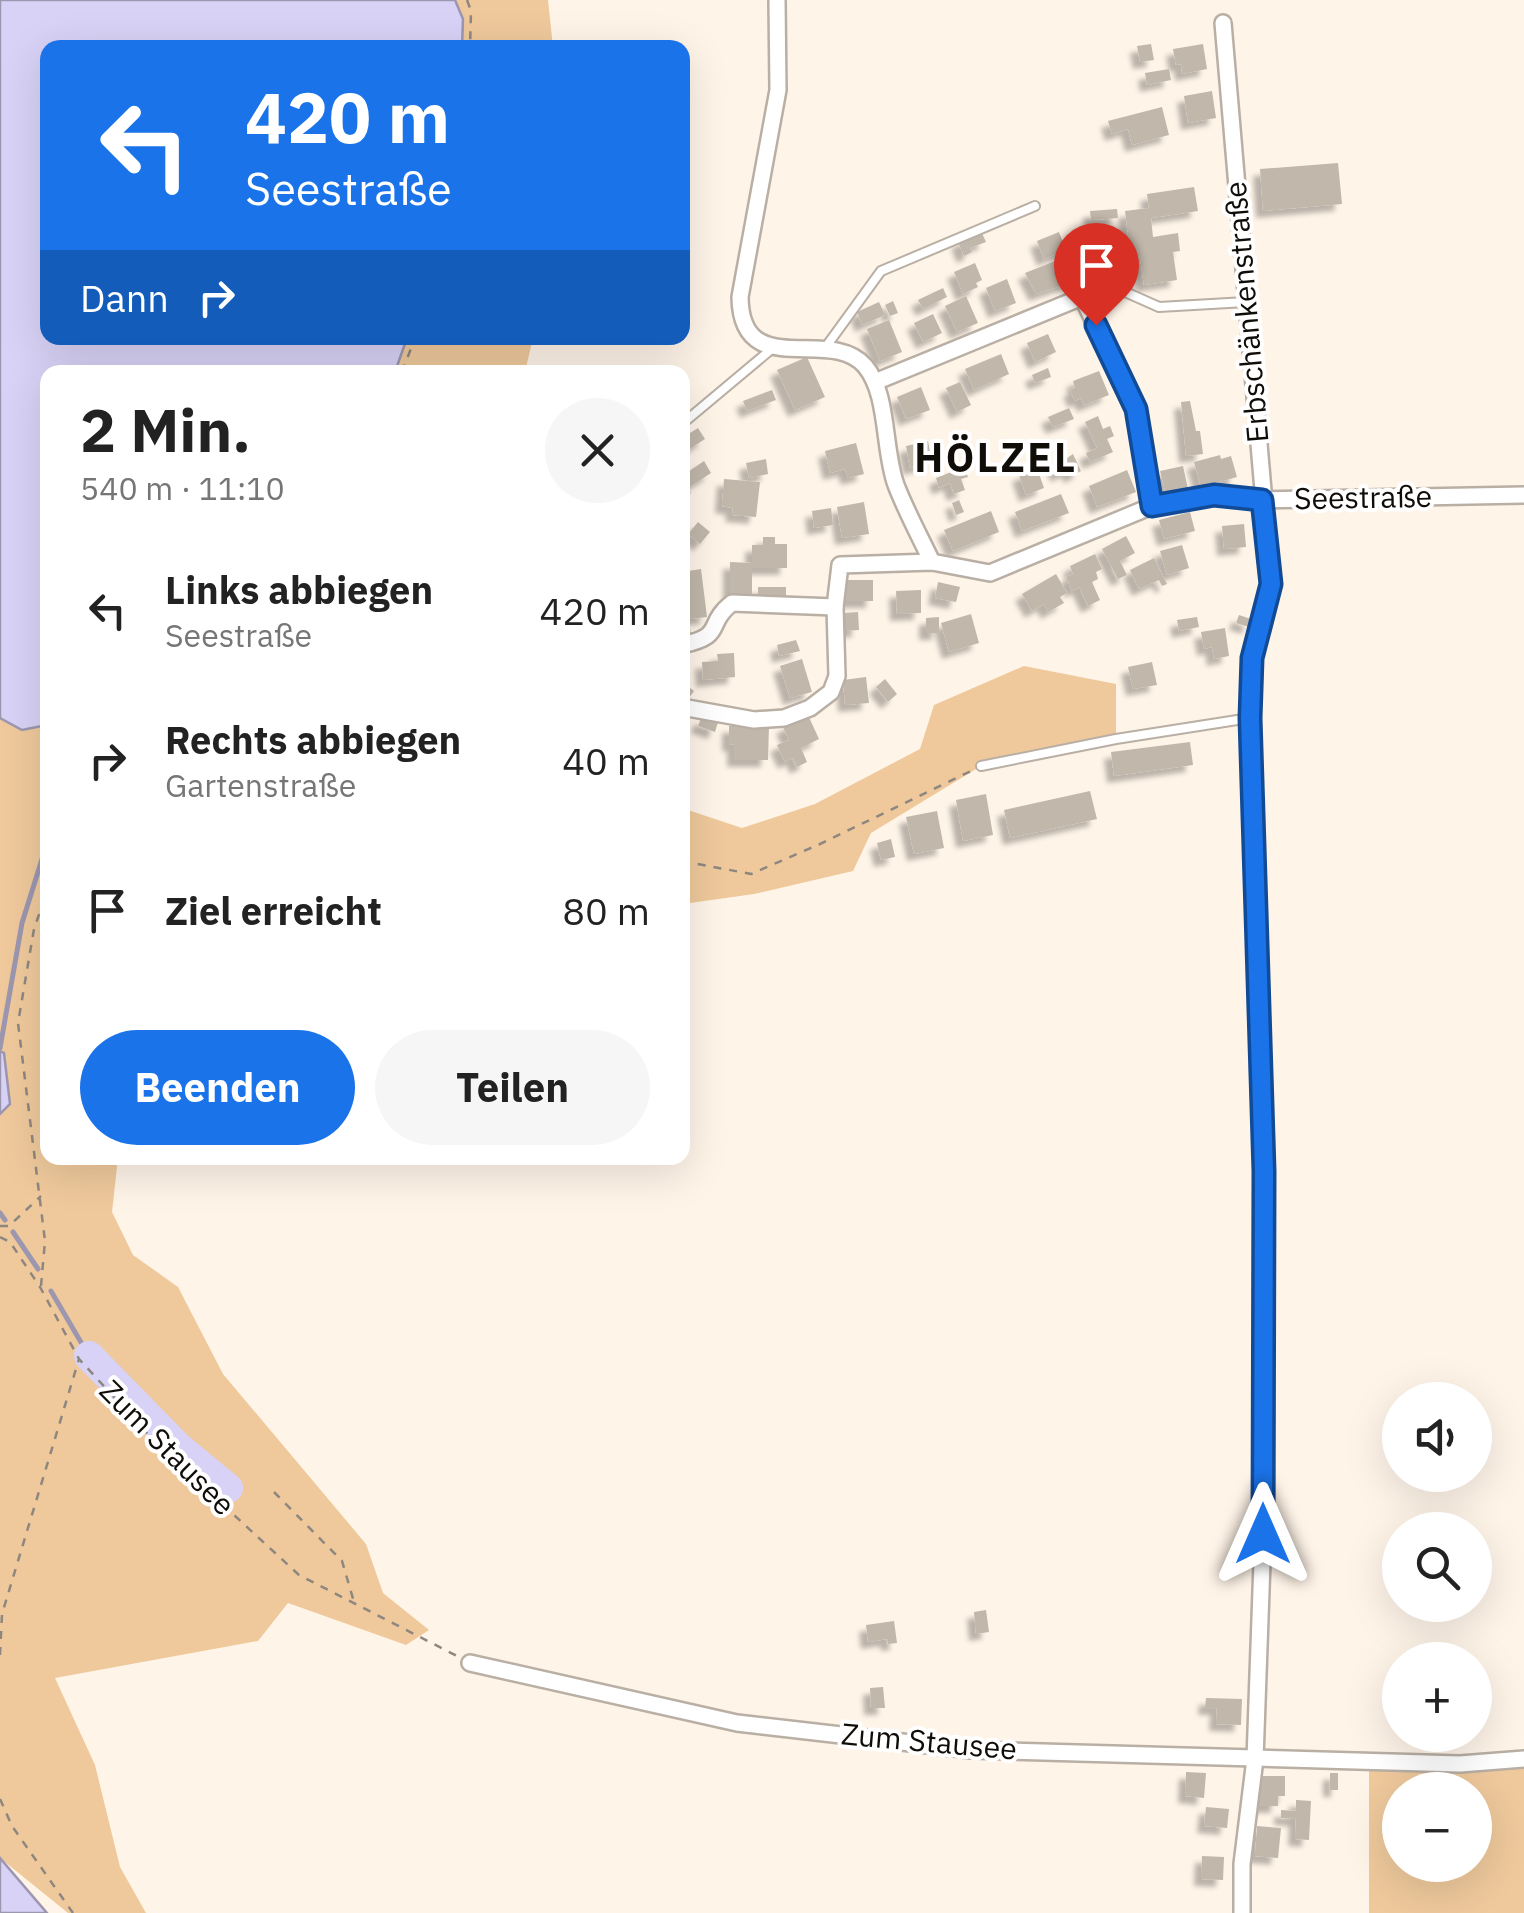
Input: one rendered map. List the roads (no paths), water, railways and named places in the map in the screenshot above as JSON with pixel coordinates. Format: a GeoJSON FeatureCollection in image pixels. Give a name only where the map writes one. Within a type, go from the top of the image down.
{"type":"FeatureCollection","features":[{"type":"Feature","properties":{"kind":"street"},"geometry":{"type":"LineString","coordinates":[[777,0],[778,90],[740,296],[740,319],[753,337],[774,348],[850,353],[864,365],[876,382],[894,482],[932,562]]}},
{"type":"Feature","properties":{"kind":"street","name":"Erbschänkenstraße"},"geometry":{"type":"LineString","coordinates":[[1223,24],[1271,584],[1252,658],[1250,718],[1264,1171],[1263,1534],[1255,1759],[1242,1864],[1242,1913]]}},
{"type":"Feature","properties":{"kind":"street"},"geometry":{"type":"LineString","coordinates":[[876,382],[1082,296],[1136,409],[1152,506]]}},
{"type":"Feature","properties":{"kind":"street","name":"Seestraße"},"geometry":{"type":"LineString","coordinates":[[690,708],[754,720],[784,718],[810,708],[830,692],[837,676],[835,607],[840,565],[932,562],[990,573],[1152,506],[1214,495],[1262,500],[1524,495]]}},
{"type":"Feature","properties":{"kind":"street"},"geometry":{"type":"LineString","coordinates":[[690,644],[703,642],[712,634],[721,612],[732,604],[835,607]]}},
{"type":"Feature","properties":{"kind":"street","name":"Zum Stausee"},"geometry":{"type":"LineString","coordinates":[[470,1662],[737,1723],[971,1750],[1460,1764],[1524,1759]]}},
{"type":"Feature","properties":{"kind":"lane"},"geometry":{"type":"LineString","coordinates":[[822,351],[881,271],[1034,206]]}},
{"type":"Feature","properties":{"kind":"lane"},"geometry":{"type":"LineString","coordinates":[[1082,296],[1123,290],[1160,307],[1246,302]]}},
{"type":"Feature","properties":{"kind":"lane"},"geometry":{"type":"LineString","coordinates":[[690,417],[774,348]]}},
{"type":"Feature","properties":{"kind":"lane"},"geometry":{"type":"LineString","coordinates":[[981,766],[1250,718]]}},
{"type":"Feature","properties":{"kind":"waterway"},"geometry":{"type":"LineString","coordinates":[[0,1048],[22,923],[40,866]]}},
{"type":"Feature","properties":{"kind":"waterway"},"geometry":{"type":"LineString","coordinates":[[0,1213],[5,1220]]}},
{"type":"Feature","properties":{"kind":"waterway"},"geometry":{"type":"LineString","coordinates":[[13,1232],[38,1269]]}},
{"type":"Feature","properties":{"kind":"waterway"},"geometry":{"type":"LineString","coordinates":[[51,1291],[89,1356]]}},
{"type":"Feature","properties":{"kind":"waterway"},"geometry":{"type":"LineString","coordinates":[[89,1356],[177,1446],[228,1488]]}},
{"type":"Feature","properties":{"kind":"district","name":"HÖLZEL"},"geometry":{"type":"Point","coordinates":[996,458]}}]}
